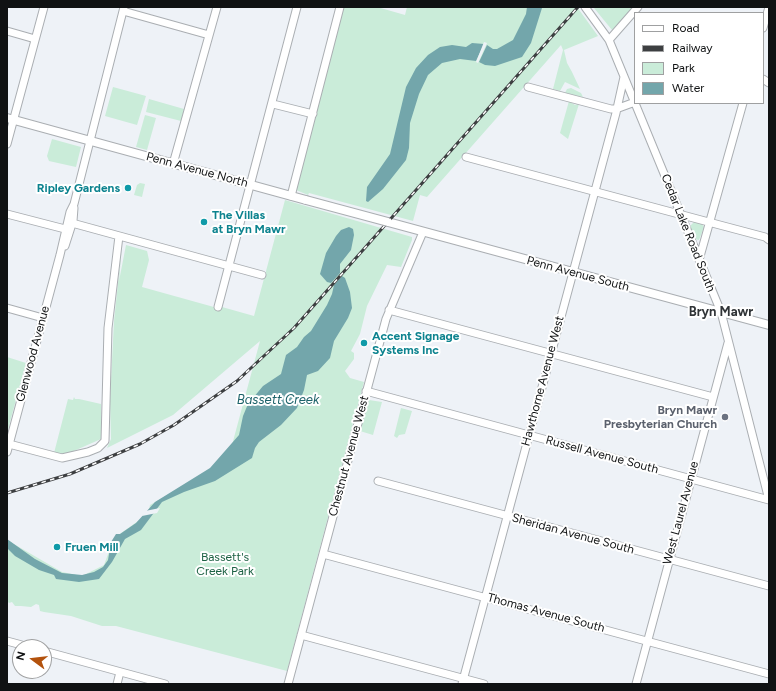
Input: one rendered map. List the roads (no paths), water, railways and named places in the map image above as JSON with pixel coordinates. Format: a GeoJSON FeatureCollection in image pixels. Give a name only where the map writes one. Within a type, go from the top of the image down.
{"type":"FeatureCollection","features":[{"type":"Feature","properties":{"kind":"main road","name":"Penn Avenue North"},"geometry":{"type":"LineString","coordinates":[[10,119],[388,222]]}},
{"type":"Feature","properties":{"kind":"main road","name":"Penn Avenue South"},"geometry":{"type":"LineString","coordinates":[[388,222],[769,325]]}},
{"type":"Feature","properties":{"kind":"street"},"geometry":{"type":"LineString","coordinates":[[7,144],[10,119],[44,7]]}},
{"type":"Feature","properties":{"kind":"street"},"geometry":{"type":"LineString","coordinates":[[173,164],[217,7]]}},
{"type":"Feature","properties":{"kind":"street"},"geometry":{"type":"LineString","coordinates":[[218,307],[297,7]]}},
{"type":"Feature","properties":{"kind":"street"},"geometry":{"type":"LineString","coordinates":[[291,196],[340,7]]}},
{"type":"Feature","properties":{"kind":"street","name":"Cedar Lake Road South"},"geometry":{"type":"LineString","coordinates":[[585,7],[609,40],[634,100]]}},
{"type":"Feature","properties":{"kind":"street"},"geometry":{"type":"LineString","coordinates":[[609,40],[638,7]]}},
{"type":"Feature","properties":{"kind":"street"},"geometry":{"type":"LineString","coordinates":[[764,24],[769,7]]}},
{"type":"Feature","properties":{"kind":"street"},"geometry":{"type":"LineString","coordinates":[[124,9],[209,35]]}},
{"type":"Feature","properties":{"kind":"street","name":"Glenwood Avenue"},"geometry":{"type":"LineString","coordinates":[[60,255],[72,223],[74,204],[124,9]]}},
{"type":"Feature","properties":{"kind":"street"},"geometry":{"type":"LineString","coordinates":[[7,31],[35,39]]}},
{"type":"Feature","properties":{"kind":"street","name":"Hawthorne Avenue West"},"geometry":{"type":"LineString","coordinates":[[462,681],[595,191],[624,77]]}},
{"type":"Feature","properties":{"kind":"street"},"geometry":{"type":"LineString","coordinates":[[528,87],[616,109],[634,102]]}},
{"type":"Feature","properties":{"kind":"street"},"geometry":{"type":"LineString","coordinates":[[272,104],[313,114]]}},
{"type":"Feature","properties":{"kind":"street","name":"Cedar Lake Road South"},"geometry":{"type":"LineString","coordinates":[[636,104],[721,312],[769,500]]}},
{"type":"Feature","properties":{"kind":"street"},"geometry":{"type":"LineString","coordinates":[[699,260],[743,104]]}},
{"type":"Feature","properties":{"kind":"street"},"geometry":{"type":"LineString","coordinates":[[466,157],[710,222],[769,240]]}},
{"type":"Feature","properties":{"kind":"street","name":"Glenwood Avenue"},"geometry":{"type":"LineString","coordinates":[[8,448],[60,255],[65,229],[74,204]]}},
{"type":"Feature","properties":{"kind":"street"},"geometry":{"type":"LineString","coordinates":[[7,214],[65,229]]}},
{"type":"Feature","properties":{"kind":"street"},"geometry":{"type":"LineString","coordinates":[[72,223],[262,275]]}},
{"type":"Feature","properties":{"kind":"street","name":"Chestnut Avenue West"},"geometry":{"type":"LineString","coordinates":[[288,684],[389,310],[419,231]]}},
{"type":"Feature","properties":{"kind":"street"},"geometry":{"type":"LineString","coordinates":[[8,448],[62,458],[75,456],[98,448],[103,444],[106,438],[108,328],[120,236]]}},
{"type":"Feature","properties":{"kind":"street"},"geometry":{"type":"LineString","coordinates":[[7,308],[43,318]]}},
{"type":"Feature","properties":{"kind":"street"},"geometry":{"type":"LineString","coordinates":[[389,310],[713,397]]}},
{"type":"Feature","properties":{"kind":"street","name":"West Laurel Avenue"},"geometry":{"type":"LineString","coordinates":[[636,684],[728,342]]}},
{"type":"Feature","properties":{"kind":"street","name":"Russell Avenue South"},"geometry":{"type":"LineString","coordinates":[[366,391],[769,500]]}},
{"type":"Feature","properties":{"kind":"street","name":"Sheridan Avenue South"},"geometry":{"type":"LineString","coordinates":[[378,481],[769,586]]}},
{"type":"Feature","properties":{"kind":"street","name":"Thomas Avenue South"},"geometry":{"type":"LineString","coordinates":[[323,554],[769,674]]}},
{"type":"Feature","properties":{"kind":"street"},"geometry":{"type":"LineString","coordinates":[[302,635],[462,681],[484,684]]}},
{"type":"Feature","properties":{"kind":"street"},"geometry":{"type":"LineString","coordinates":[[52,653],[165,684]]}},
{"type":"Feature","properties":{"kind":"street"},"geometry":{"type":"LineString","coordinates":[[117,684],[120,672]]}},
{"type":"Feature","properties":{"kind":"water"},"geometry":{"type":"Polygon","coordinates":[[[527,7],[542,8],[531,43],[522,57],[495,66],[485,65],[479,62],[487,45],[493,49],[497,49],[513,40],[526,14],[527,7]]]}},
{"type":"Feature","properties":{"kind":"water"},"geometry":{"type":"Polygon","coordinates":[[[472,43],[484,44],[476,61],[460,59],[442,63],[428,75],[419,94],[410,123],[409,148],[406,160],[383,189],[368,202],[366,201],[367,187],[390,154],[406,87],[416,68],[428,55],[440,47],[452,45],[466,47],[472,43]]]}},
{"type":"Feature","properties":{"kind":"water"},"geometry":{"type":"Polygon","coordinates":[[[349,227],[353,229],[354,235],[351,250],[340,264],[340,273],[331,283],[327,282],[320,274],[326,253],[341,230],[349,227]]]}},
{"type":"Feature","properties":{"kind":"water","name":"Bassett Creek"},"geometry":{"type":"Polygon","coordinates":[[[342,276],[345,278],[350,292],[352,308],[348,318],[334,341],[330,358],[318,371],[307,375],[304,390],[297,408],[281,425],[259,442],[255,448],[252,458],[215,481],[162,502],[141,530],[125,539],[112,562],[99,579],[79,582],[56,579],[54,575],[39,570],[15,556],[7,548],[7,539],[35,559],[62,573],[82,575],[94,572],[103,567],[108,560],[111,542],[116,534],[120,534],[136,523],[155,502],[210,468],[239,435],[243,416],[248,404],[263,386],[281,374],[286,355],[297,347],[304,337],[311,331],[327,305],[334,285],[342,276]]]}},
{"type":"Feature","properties":{"kind":"railway"},"geometry":{"type":"LineString","coordinates":[[7,493],[70,474],[140,444],[174,425],[237,381],[294,328],[578,7]]}},
{"type":"Feature","properties":{"kind":"place","name":"Ripley Gardens"},"geometry":{"type":"Point","coordinates":[128,188]}},
{"type":"Feature","properties":{"kind":"place","name":"The Villas at Bryn Mawr"},"geometry":{"type":"Point","coordinates":[204,222]}},
{"type":"Feature","properties":{"kind":"place","name":"Accent Signage Systems Inc"},"geometry":{"type":"Point","coordinates":[364,343]}},
{"type":"Feature","properties":{"kind":"place","name":"Bryn Mawr Presbyterian Church"},"geometry":{"type":"Point","coordinates":[725,417]}},
{"type":"Feature","properties":{"kind":"place","name":"Fruen Mill"},"geometry":{"type":"Point","coordinates":[57,547]}},
{"type":"Feature","properties":{"kind":"district","name":"Bryn Mawr"},"geometry":{"type":"Point","coordinates":[721,312]}},
{"type":"Feature","properties":{"kind":"park label","name":"Bassett's Creek Park"},"geometry":{"type":"Point","coordinates":[225,564]}}]}
